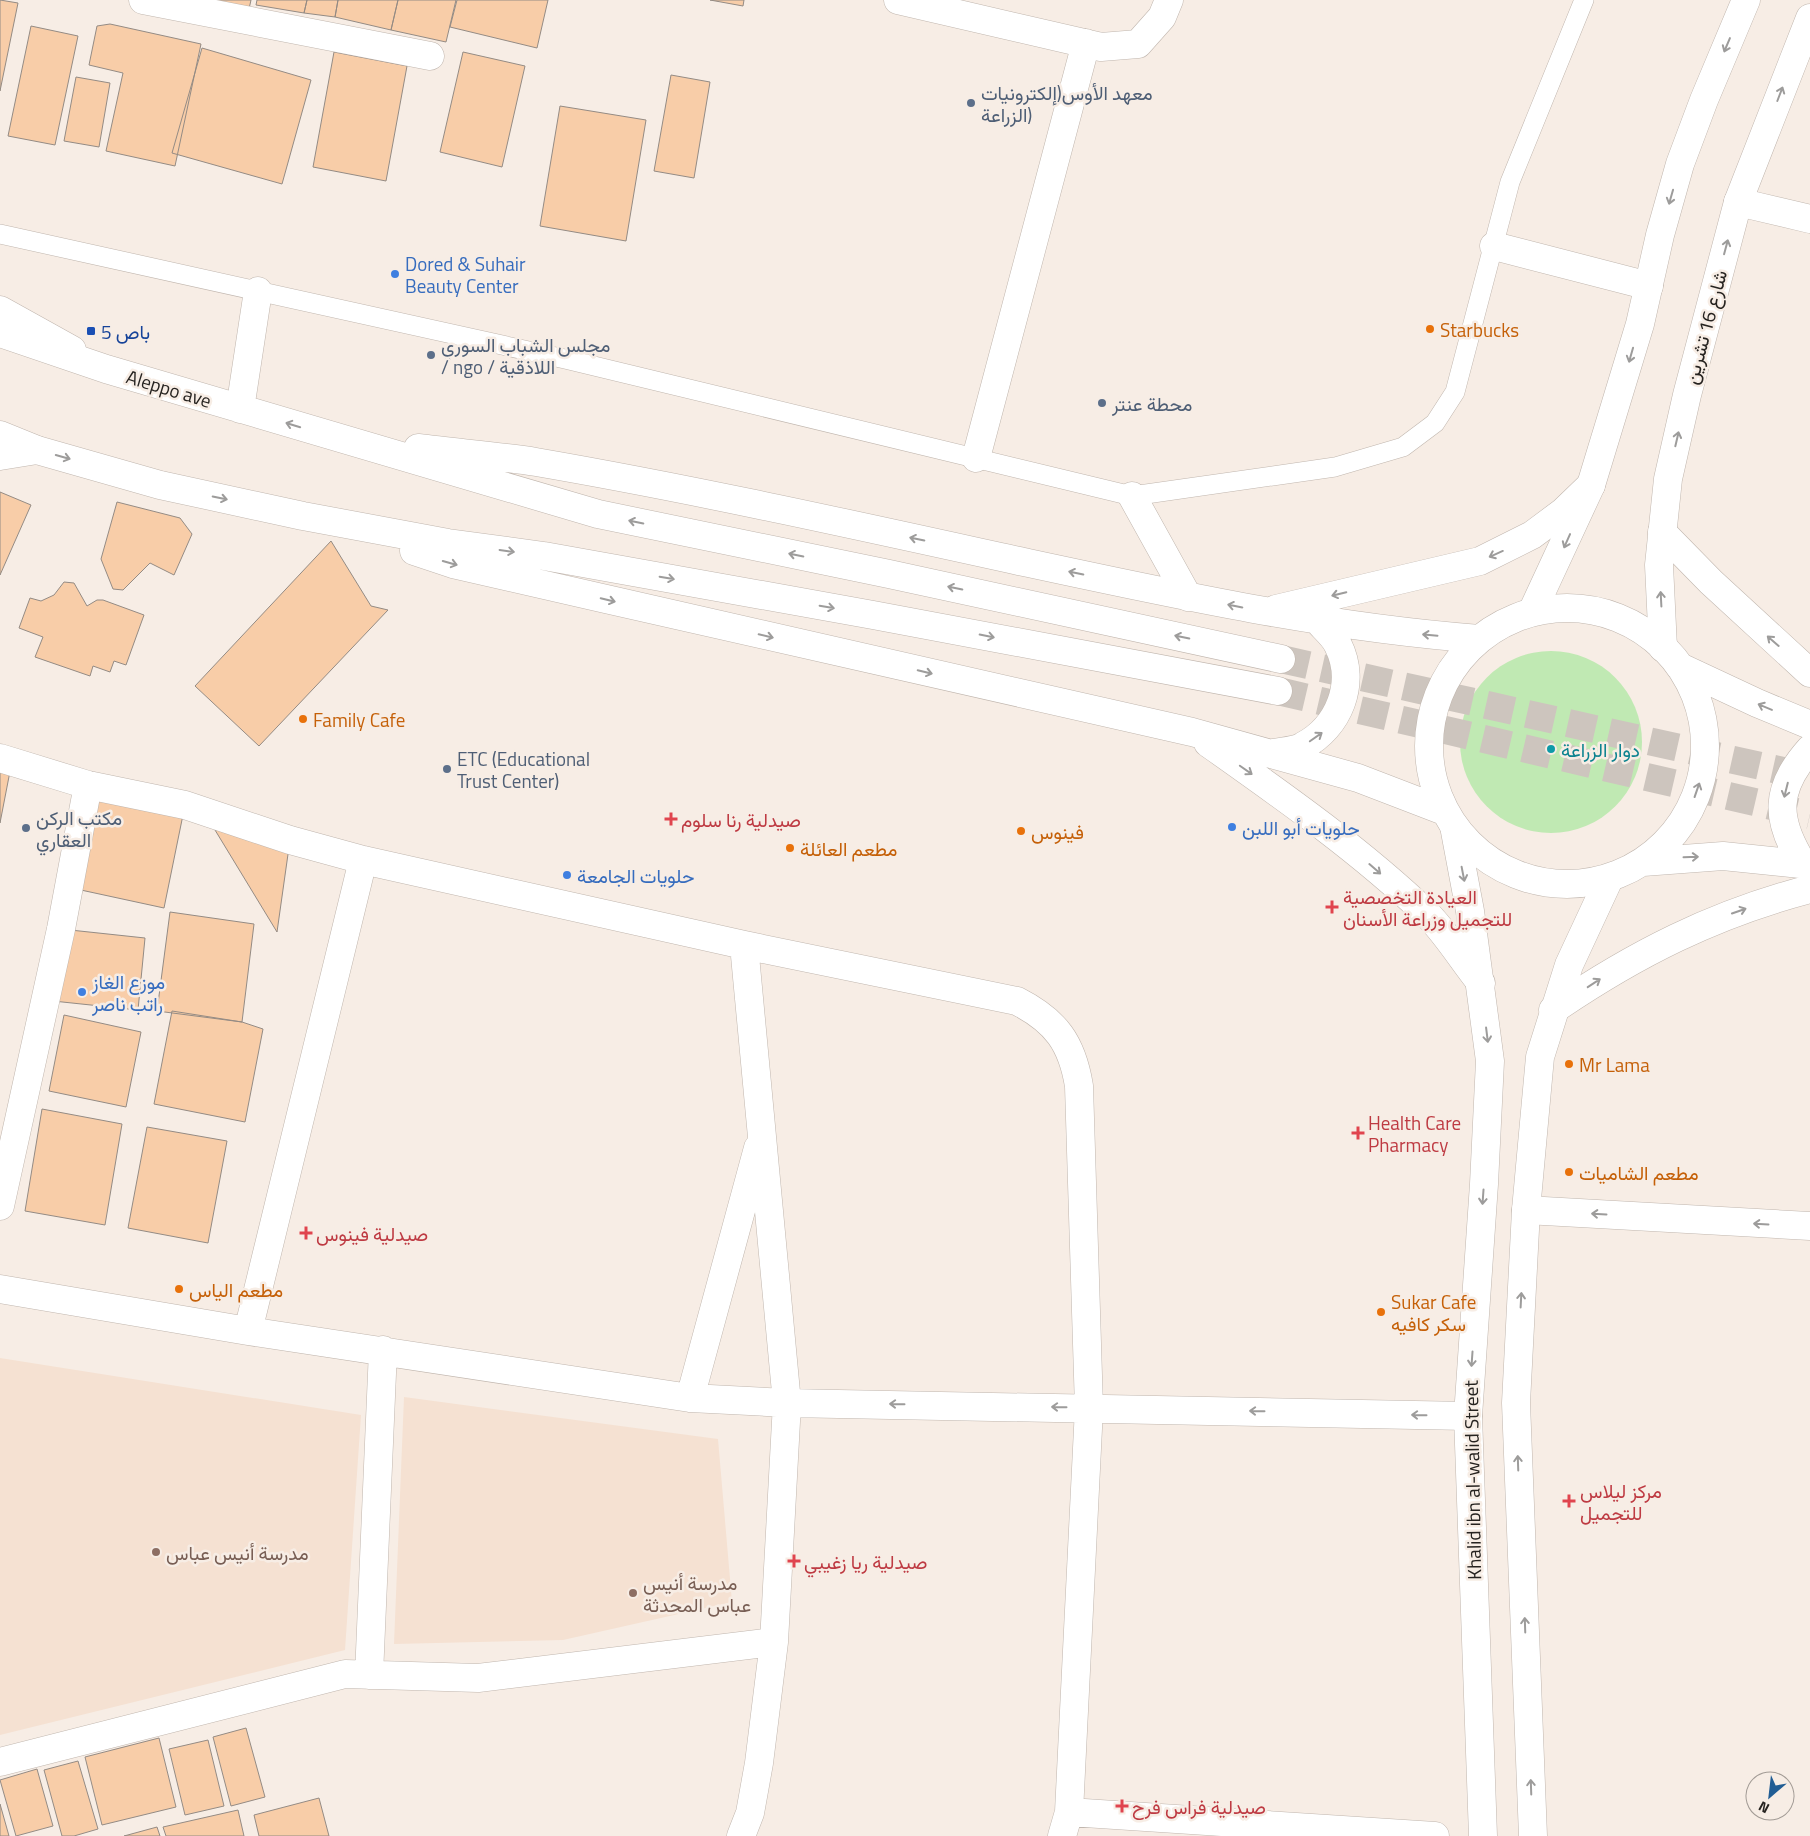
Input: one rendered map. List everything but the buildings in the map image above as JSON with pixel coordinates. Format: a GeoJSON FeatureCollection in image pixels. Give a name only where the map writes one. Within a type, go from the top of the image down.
{"type":"FeatureCollection","features":[{"type":"Feature","properties":{"kind":"street"},"geometry":{"type":"LineString","coordinates":[[143,0],[430,56]]}},
{"type":"Feature","properties":{"kind":"street"},"geometry":{"type":"LineString","coordinates":[[898,0],[1101,47],[1138,44],[1162,17],[1169,0]]}},
{"type":"Feature","properties":{"kind":"street"},"geometry":{"type":"LineString","coordinates":[[1532,612],[1591,484],[1640,324],[1680,164],[1704,100],[1746,0]]}},
{"type":"Feature","properties":{"kind":"street","name":"شارع 16 تشرين"},"geometry":{"type":"LineString","coordinates":[[1672,658],[1659,565],[1668,479],[1738,202],[1810,18]]}},
{"type":"Feature","properties":{"kind":"street"},"geometry":{"type":"LineString","coordinates":[[976,458],[1086,43]]}},
{"type":"Feature","properties":{"kind":"street"},"geometry":{"type":"LineString","coordinates":[[1738,202],[1810,219]]}},
{"type":"Feature","properties":{"kind":"street"},"geometry":{"type":"LineString","coordinates":[[1494,246],[1649,286]]}},
{"type":"Feature","properties":{"kind":"street"},"geometry":{"type":"LineString","coordinates":[[240,409],[258,291]]}},
{"type":"Feature","properties":{"kind":"street"},"geometry":{"type":"LineString","coordinates":[[0,310],[106,369]]}},
{"type":"Feature","properties":{"kind":"street","name":"Aleppo ave"},"geometry":{"type":"LineString","coordinates":[[0,334],[106,369],[339,438]]}},
{"type":"Feature","properties":{"kind":"street"},"geometry":{"type":"LineString","coordinates":[[0,436],[37,450],[160,485],[303,516],[448,543],[544,556],[854,611],[1278,690]]}},
{"type":"Feature","properties":{"kind":"street"},"geometry":{"type":"LineString","coordinates":[[339,438],[544,464],[754,504],[1264,612],[1380,630],[1478,639]]}},
{"type":"Feature","properties":{"kind":"street"},"geometry":{"type":"LineString","coordinates":[[339,438],[598,514],[1281,658]]}},
{"type":"Feature","properties":{"kind":"street"},"geometry":{"type":"LineString","coordinates":[[0,456],[37,450]]}},
{"type":"Feature","properties":{"kind":"street"},"geometry":{"type":"LineString","coordinates":[[1264,612],[1480,560],[1532,535],[1563,512],[1591,484]]}},
{"type":"Feature","properties":{"kind":"street"},"geometry":{"type":"LineString","coordinates":[[1132,496],[1188,597]]}},
{"type":"Feature","properties":{"kind":"street"},"geometry":{"type":"LineString","coordinates":[[303,516],[453,564],[1192,732],[1358,778],[1449,819]]}},
{"type":"Feature","properties":{"kind":"street"},"geometry":{"type":"LineString","coordinates":[[1662,532],[1711,582],[1810,673]]}},
{"type":"Feature","properties":{"kind":"street"},"geometry":{"type":"LineString","coordinates":[[1672,658],[1697,700],[1705,736],[1703,773],[1691,808],[1670,838],[1643,862],[1609,879],[1562,884],[1525,878],[1485,858],[1449,819],[1432,780],[1428,747],[1432,715],[1441,686],[1457,661],[1478,639],[1504,623],[1532,612],[1580,609],[1611,615],[1639,629],[1672,658],[1757,703],[1810,725]]}},
{"type":"Feature","properties":{"kind":"street"},"geometry":{"type":"LineString","coordinates":[[1271,753],[1301,748],[1326,730],[1342,704],[1346,674],[1338,644],[1318,621]]}},
{"type":"Feature","properties":{"kind":"street"},"geometry":{"type":"LineString","coordinates":[[1192,732],[1276,791],[1359,855],[1428,916],[1481,983]]}},
{"type":"Feature","properties":{"kind":"street"},"geometry":{"type":"LineString","coordinates":[[1808,872],[1788,841],[1782,816],[1784,790],[1794,766],[1810,749]]}},
{"type":"Feature","properties":{"kind":"street"},"geometry":{"type":"LineString","coordinates":[[0,758],[88,785],[185,805],[290,840],[363,860],[744,945],[1017,1001],[1037,1011],[1054,1026],[1067,1044],[1076,1064],[1079,1086],[1089,1408],[1066,1824],[1435,1836]]}},
{"type":"Feature","properties":{"kind":"street"},"geometry":{"type":"LineString","coordinates":[[0,1206],[61,929],[88,785]]}},
{"type":"Feature","properties":{"kind":"street","name":"Khalid ibn al-walid Street"},"geometry":{"type":"LineString","coordinates":[[1449,819],[1481,983],[1490,1061],[1484,1184],[1468,1416],[1483,1836]]}},
{"type":"Feature","properties":{"kind":"street"},"geometry":{"type":"LineString","coordinates":[[1643,862],[1722,856],[1808,872]]}},
{"type":"Feature","properties":{"kind":"street"},"geometry":{"type":"LineString","coordinates":[[248,1331],[363,860]]}},
{"type":"Feature","properties":{"kind":"street"},"geometry":{"type":"LineString","coordinates":[[1553,1010],[1632,959],[1674,937],[1722,916],[1772,899],[1808,872]]}},
{"type":"Feature","properties":{"kind":"street"},"geometry":{"type":"LineString","coordinates":[[1533,1836],[1516,1403],[1526,1210],[1540,1057],[1553,1010],[1569,965],[1609,879]]}},
{"type":"Feature","properties":{"kind":"street"},"geometry":{"type":"LineString","coordinates":[[741,1836],[750,1813],[760,1763],[774,1642],[787,1403],[744,945]]}},
{"type":"Feature","properties":{"kind":"street"},"geometry":{"type":"LineString","coordinates":[[690,1398],[762,1132]]}},
{"type":"Feature","properties":{"kind":"street"},"geometry":{"type":"LineString","coordinates":[[1526,1210],[1810,1226]]}},
{"type":"Feature","properties":{"kind":"street"},"geometry":{"type":"LineString","coordinates":[[0,1288],[248,1331],[690,1398],[787,1403],[1468,1416]]}},
{"type":"Feature","properties":{"kind":"street"},"geometry":{"type":"LineString","coordinates":[[369,1675],[383,1350]]}},
{"type":"Feature","properties":{"kind":"street"},"geometry":{"type":"LineString","coordinates":[[0,1762],[345,1674],[478,1678],[774,1642]]}},
{"type":"Feature","properties":{"kind":"lane"},"geometry":{"type":"LineString","coordinates":[[0,234],[565,359],[1132,496],[1335,467],[1404,447],[1436,423],[1455,392],[1510,182],[1584,0]]}},
{"type":"Feature","properties":{"kind":"shaded area"},"geometry":{"type":"Polygon","coordinates":[[[0,1358],[361,1415],[345,1650],[0,1735],[0,1358]]]}},
{"type":"Feature","properties":{"kind":"shaded area"},"geometry":{"type":"Polygon","coordinates":[[[404,1397],[718,1439],[732,1602],[563,1640],[394,1644],[404,1397]]]}},
{"type":"Feature","properties":{"kind":"green space","name":"دوار الزراعة"},"geometry":{"type":"Polygon","coordinates":[[[1560,651],[1569,652],[1594,661],[1616,677],[1632,699],[1641,724],[1641,760],[1632,785],[1616,807],[1594,823],[1578,829],[1560,833],[1542,833],[1533,832],[1508,823],[1493,813],[1480,800],[1470,785],[1461,760],[1460,733],[1461,724],[1470,699],[1480,684],[1493,671],[1508,661],[1533,652],[1560,651]]]}},
{"type":"Feature","properties":{"kind":"tunnel"},"geometry":{"type":"LineString","coordinates":[[1281,659],[1810,777]]}},
{"type":"Feature","properties":{"kind":"tunnel"},"geometry":{"type":"LineString","coordinates":[[1278,691],[1810,815]]}},
{"type":"Feature","properties":{"kind":"place","name":"معهد الأوس(إلكترونيات الزراعة)"},"geometry":{"type":"Point","coordinates":[971,103]}},
{"type":"Feature","properties":{"kind":"place","name":"Dored & Suhair Beauty Center"},"geometry":{"type":"Point","coordinates":[395,274]}},
{"type":"Feature","properties":{"kind":"place","name":"Starbucks"},"geometry":{"type":"Point","coordinates":[1430,329]}},
{"type":"Feature","properties":{"kind":"place","name":"باص 5"},"geometry":{"type":"Point","coordinates":[91,331]}},
{"type":"Feature","properties":{"kind":"place","name":"مجلس الشباب السوري / ngo / اللاذقية"},"geometry":{"type":"Point","coordinates":[431,355]}},
{"type":"Feature","properties":{"kind":"place","name":"محطة عنتر"},"geometry":{"type":"Point","coordinates":[1102,403]}},
{"type":"Feature","properties":{"kind":"place","name":"Family Cafe"},"geometry":{"type":"Point","coordinates":[303,719]}},
{"type":"Feature","properties":{"kind":"place","name":"دوار الزراعة"},"geometry":{"type":"Point","coordinates":[1551,749]}},
{"type":"Feature","properties":{"kind":"place","name":"ETC (Educational Trust Center)"},"geometry":{"type":"Point","coordinates":[447,769]}},
{"type":"Feature","properties":{"kind":"place","name":"صيدلية رنا سلوم"},"geometry":{"type":"Point","coordinates":[671,819]}},
{"type":"Feature","properties":{"kind":"place","name":"حلويات أبو اللبن"},"geometry":{"type":"Point","coordinates":[1232,827]}},
{"type":"Feature","properties":{"kind":"place","name":"مكتب الركن العقاري"},"geometry":{"type":"Point","coordinates":[26,828]}},
{"type":"Feature","properties":{"kind":"place","name":"فينوس"},"geometry":{"type":"Point","coordinates":[1021,831]}},
{"type":"Feature","properties":{"kind":"place","name":"مطعم العائلة"},"geometry":{"type":"Point","coordinates":[790,848]}},
{"type":"Feature","properties":{"kind":"place","name":"حلويات الجامعة"},"geometry":{"type":"Point","coordinates":[567,875]}},
{"type":"Feature","properties":{"kind":"place","name":"العيادة التخصصية للتجميل وزراعة الأسنان"},"geometry":{"type":"Point","coordinates":[1332,907]}},
{"type":"Feature","properties":{"kind":"place","name":"موزع الغاز راتب ناصر"},"geometry":{"type":"Point","coordinates":[82,992]}},
{"type":"Feature","properties":{"kind":"place","name":"Mr Lama"},"geometry":{"type":"Point","coordinates":[1569,1064]}},
{"type":"Feature","properties":{"kind":"place","name":"Health Care Pharmacy"},"geometry":{"type":"Point","coordinates":[1358,1133]}},
{"type":"Feature","properties":{"kind":"place","name":"مطعم الشاميات"},"geometry":{"type":"Point","coordinates":[1569,1172]}},
{"type":"Feature","properties":{"kind":"place","name":"صيدلية فينوس"},"geometry":{"type":"Point","coordinates":[306,1233]}},
{"type":"Feature","properties":{"kind":"place","name":"مطعم الياس"},"geometry":{"type":"Point","coordinates":[179,1289]}},
{"type":"Feature","properties":{"kind":"place","name":"Sukar Cafe سكر كافيه"},"geometry":{"type":"Point","coordinates":[1381,1312]}},
{"type":"Feature","properties":{"kind":"place","name":"مركز ليلاس للتجميل"},"geometry":{"type":"Point","coordinates":[1569,1501]}},
{"type":"Feature","properties":{"kind":"place","name":"مدرسة أنيس عباس"},"geometry":{"type":"Point","coordinates":[156,1552]}},
{"type":"Feature","properties":{"kind":"place","name":"صيدلية ريا زغيبي"},"geometry":{"type":"Point","coordinates":[794,1561]}},
{"type":"Feature","properties":{"kind":"place","name":"مدرسة أنيس عباس المحدثة"},"geometry":{"type":"Point","coordinates":[633,1593]}},
{"type":"Feature","properties":{"kind":"place","name":"صيدلية فراس فرح"},"geometry":{"type":"Point","coordinates":[1122,1806]}}]}
